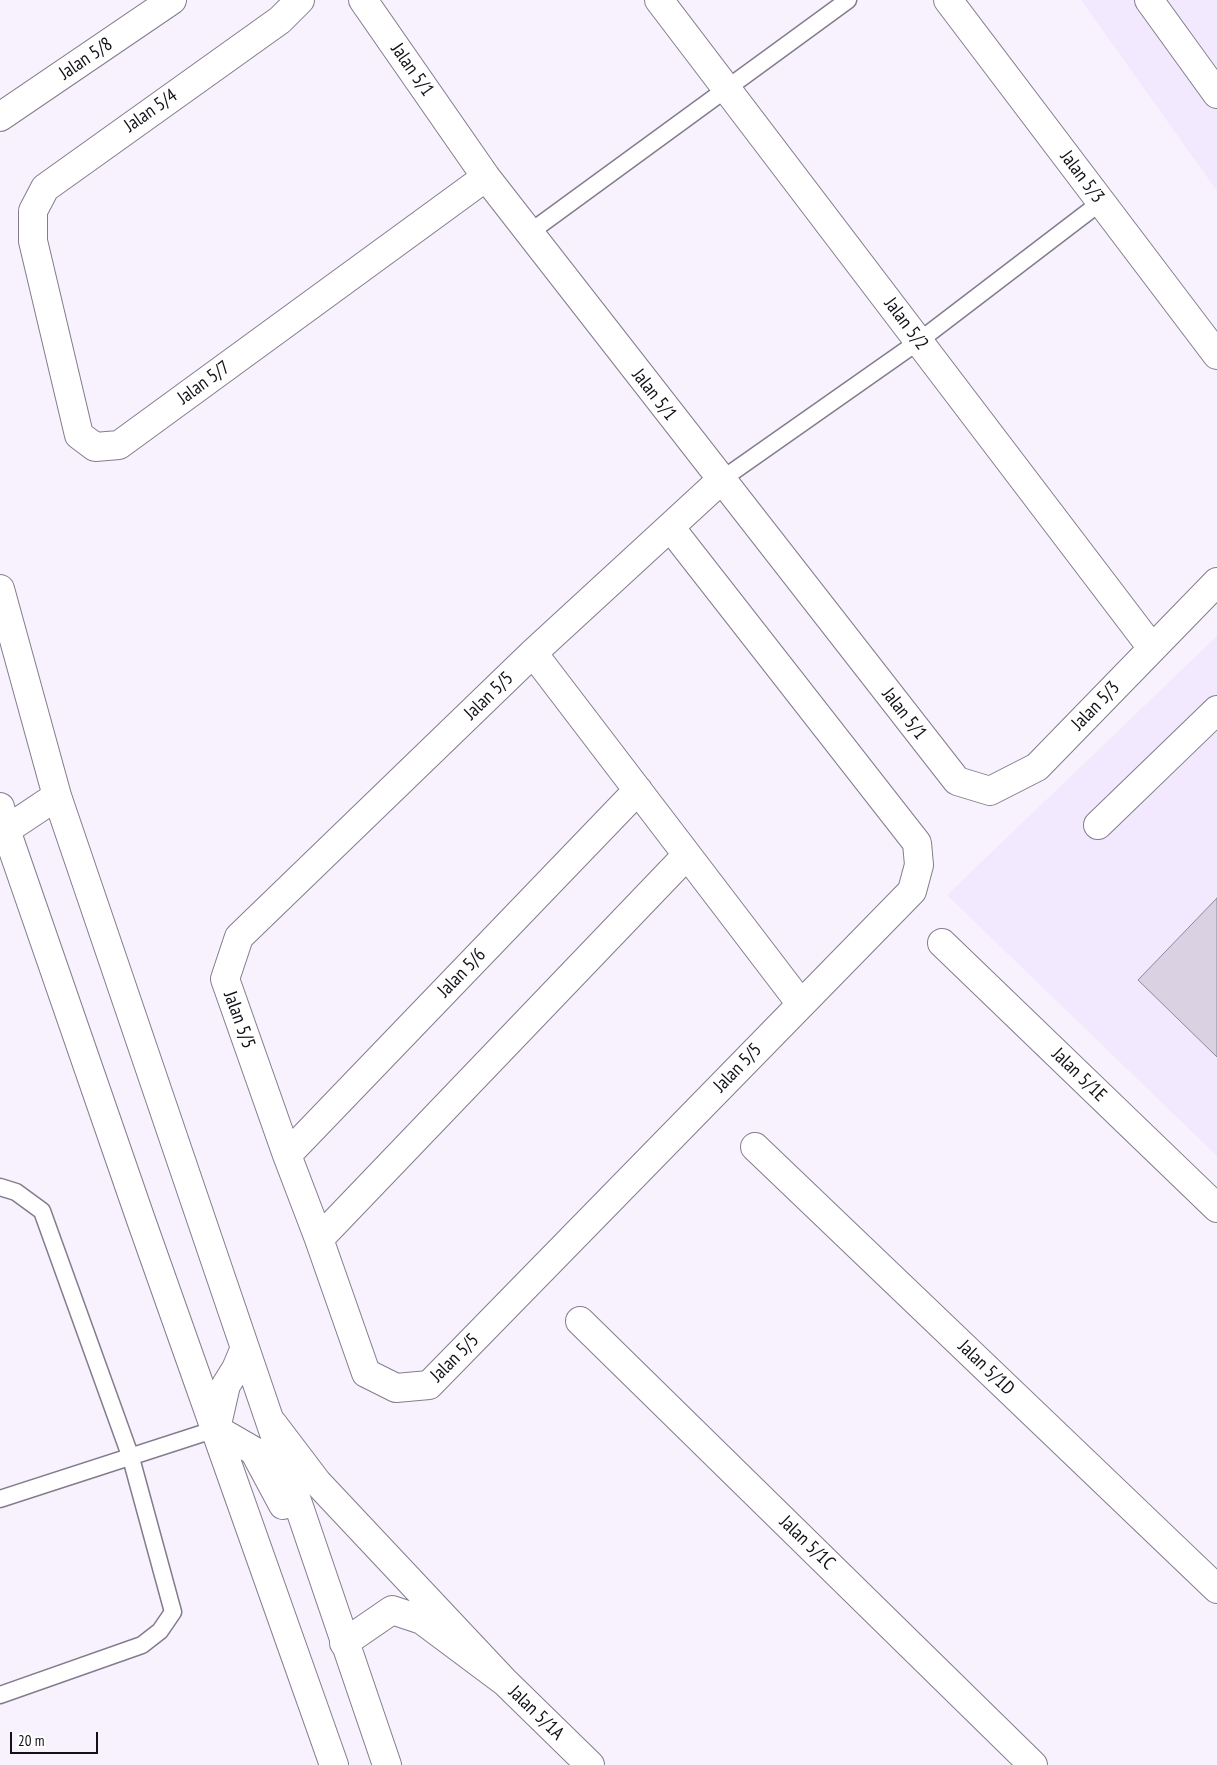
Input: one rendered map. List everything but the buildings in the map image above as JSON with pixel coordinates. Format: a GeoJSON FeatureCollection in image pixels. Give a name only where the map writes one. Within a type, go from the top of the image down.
{"type":"FeatureCollection","features":[{"type":"Feature","properties":{"kind":"street","name":"Jalan 5/8"},"geometry":{"type":"LineString","coordinates":[[0,118],[172,0]]}},
{"type":"Feature","properties":{"kind":"street","name":"Jalan 5/4"},"geometry":{"type":"LineString","coordinates":[[33,241],[33,211],[45,188],[280,20],[300,0]]}},
{"type":"Feature","properties":{"kind":"street","name":"Jalan 5/1"},"geometry":{"type":"LineString","coordinates":[[363,0],[486,178],[957,781]]}},
{"type":"Feature","properties":{"kind":"street","name":"Jalan 5/2"},"geometry":{"type":"LineString","coordinates":[[659,0],[1152,648]]}},
{"type":"Feature","properties":{"kind":"street","name":"Jalan 5/3"},"geometry":{"type":"LineString","coordinates":[[948,0],[1217,354]]}},
{"type":"Feature","properties":{"kind":"street"},"geometry":{"type":"LineString","coordinates":[[1150,0],[1208,63],[1217,94]]}},
{"type":"Feature","properties":{"kind":"street","name":"Jalan 5/7"},"geometry":{"type":"LineString","coordinates":[[33,241],[79,435],[95,447],[119,445],[486,178]]}},
{"type":"Feature","properties":{"kind":"street","name":"Jalan 5/5"},"geometry":{"type":"LineString","coordinates":[[670,527],[918,843],[919,864],[912,891],[429,1385],[396,1388],[366,1373],[225,979],[239,937],[533,653],[721,480]]}},
{"type":"Feature","properties":{"kind":"street","name":"Jalan 5/3"},"geometry":{"type":"LineString","coordinates":[[957,781],[990,791],[1037,766],[1217,582]]}},
{"type":"Feature","properties":{"kind":"street"},"geometry":{"type":"LineString","coordinates":[[0,589],[57,796],[244,1350],[387,1765]]}},
{"type":"Feature","properties":{"kind":"street"},"geometry":{"type":"LineString","coordinates":[[533,653],[801,1004]]}},
{"type":"Feature","properties":{"kind":"street"},"geometry":{"type":"LineString","coordinates":[[1098,825],[1217,710]]}},
{"type":"Feature","properties":{"kind":"street","name":"Jalan 5/6"},"geometry":{"type":"LineString","coordinates":[[287,1155],[638,790]]}},
{"type":"Feature","properties":{"kind":"street"},"geometry":{"type":"LineString","coordinates":[[57,796],[3,819],[334,1765]]}},
{"type":"Feature","properties":{"kind":"street"},"geometry":{"type":"LineString","coordinates":[[319,1239],[687,855]]}},
{"type":"Feature","properties":{"kind":"street","name":"Jalan 5/1E"},"geometry":{"type":"LineString","coordinates":[[942,943],[1217,1208]]}},
{"type":"Feature","properties":{"kind":"street","name":"Jalan 5/1D"},"geometry":{"type":"LineString","coordinates":[[755,1147],[1217,1588]]}},
{"type":"Feature","properties":{"kind":"street","name":"Jalan 5/1C"},"geometry":{"type":"LineString","coordinates":[[580,1322],[1033,1765]]}},
{"type":"Feature","properties":{"kind":"street"},"geometry":{"type":"LineString","coordinates":[[216,1430],[226,1385],[236,1369],[244,1350]]}},
{"type":"Feature","properties":{"kind":"street"},"geometry":{"type":"LineString","coordinates":[[268,1417],[317,1482],[505,1682]]}},
{"type":"Feature","properties":{"kind":"street"},"geometry":{"type":"LineString","coordinates":[[216,1430],[254,1451],[325,1586]]}},
{"type":"Feature","properties":{"kind":"street"},"geometry":{"type":"LineString","coordinates":[[344,1643],[392,1610],[422,1620],[505,1682]]}},
{"type":"Feature","properties":{"kind":"street","name":"Jalan 5/1A"},"geometry":{"type":"LineString","coordinates":[[505,1682],[590,1765]]}},
{"type":"Feature","properties":{"kind":"lane"},"geometry":{"type":"LineString","coordinates":[[529,233],[848,0]]}},
{"type":"Feature","properties":{"kind":"lane"},"geometry":{"type":"LineString","coordinates":[[721,480],[919,341],[1101,202]]}},
{"type":"Feature","properties":{"kind":"lane"},"geometry":{"type":"LineString","coordinates":[[0,1187],[16,1192],[42,1211],[131,1458],[173,1612],[160,1632],[142,1644],[0,1695]]}},
{"type":"Feature","properties":{"kind":"lane"},"geometry":{"type":"LineString","coordinates":[[0,1499],[216,1430]]}},
{"type":"Feature","properties":{"kind":"shaded area"},"geometry":{"type":"Polygon","coordinates":[[[1081,0],[1217,0],[1217,191],[1081,0]]]}},
{"type":"Feature","properties":{"kind":"shaded area"},"geometry":{"type":"Polygon","coordinates":[[[1217,636],[1217,1156],[947,895],[1217,636]]]}}]}
